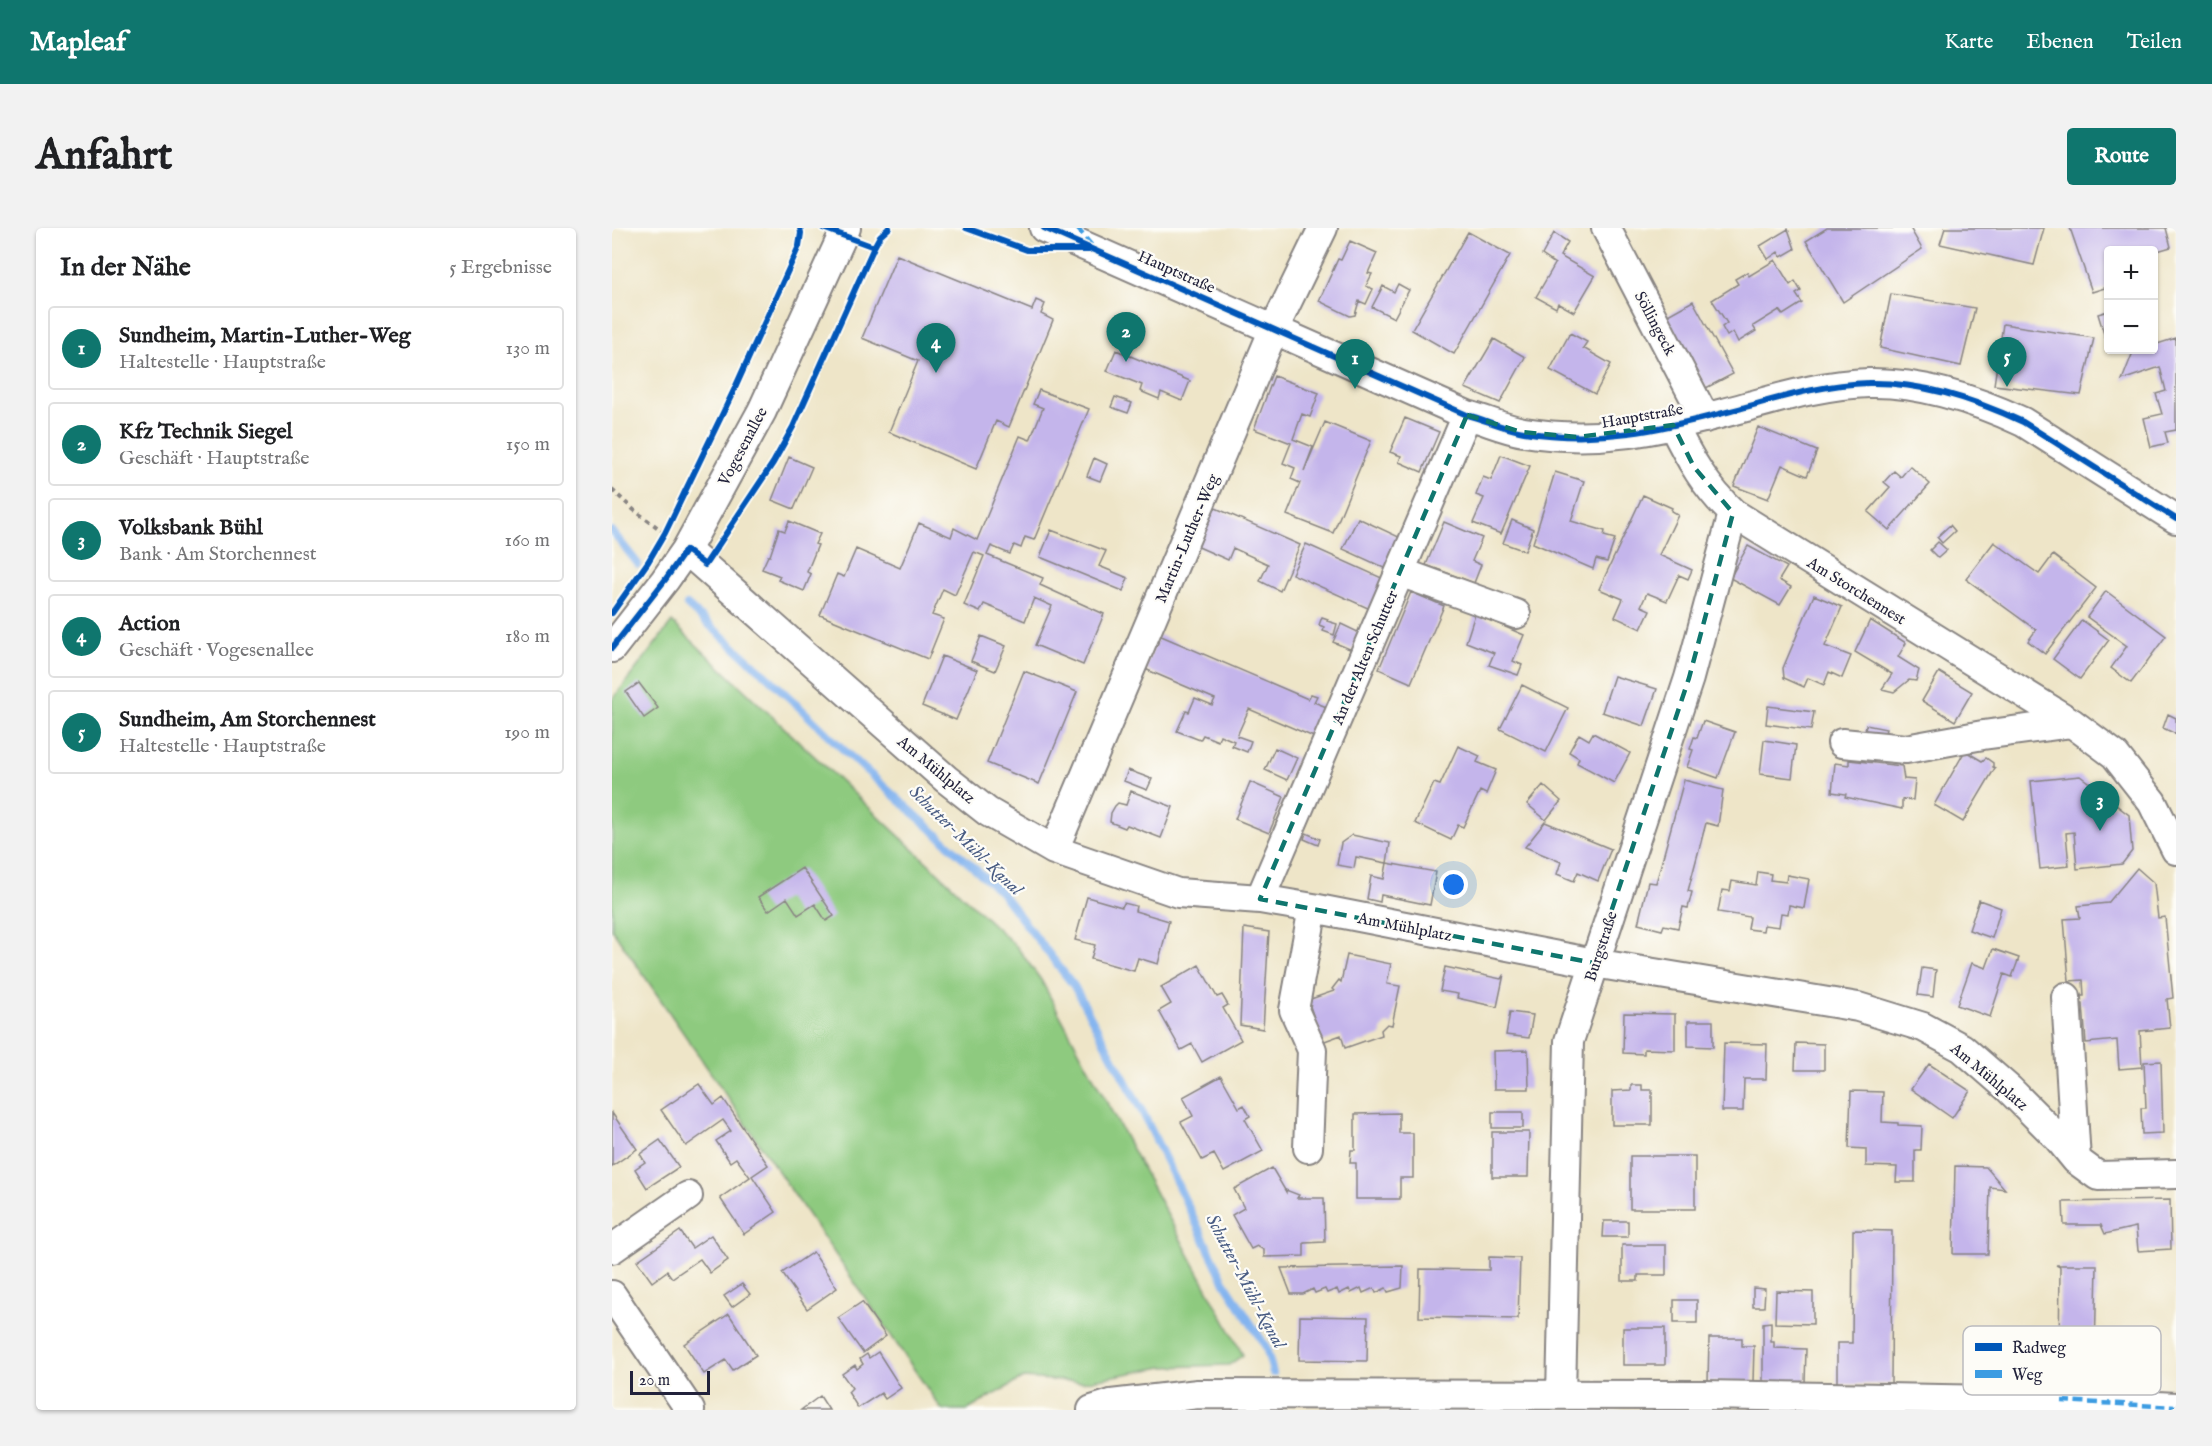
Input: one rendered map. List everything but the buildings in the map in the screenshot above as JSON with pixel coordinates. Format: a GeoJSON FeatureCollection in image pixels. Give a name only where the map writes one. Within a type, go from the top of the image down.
{"type":"FeatureCollection","features":[{"type":"Feature","properties":{"kind":"street","name":"Vogesenallee"},"geometry":{"type":"LineString","coordinates":[[612,648],[686,550],[762,411],[846,228]]}},
{"type":"Feature","properties":{"kind":"street","name":"Hauptstraße"},"geometry":{"type":"LineString","coordinates":[[1044,228],[1467,415],[1521,432],[1577,437],[1620,436],[1706,418],[1803,391],[1870,383],[1921,388],[1974,402],[2023,422],[2176,519]]}},
{"type":"Feature","properties":{"kind":"street","name":"Martin-Luther-Weg"},"geometry":{"type":"LineString","coordinates":[[1054,850],[1274,329],[1323,228]]}},
{"type":"Feature","properties":{"kind":"street","name":"Söllingeck"},"geometry":{"type":"LineString","coordinates":[[1606,228],[1706,418]]}},
{"type":"Feature","properties":{"kind":"street","name":"An der Alten Schutter"},"geometry":{"type":"LineString","coordinates":[[1260,899],[1467,415]]}},
{"type":"Feature","properties":{"kind":"street","name":"Am Storchennest"},"geometry":{"type":"LineString","coordinates":[[1673,425],[1694,467],[1710,490],[1733,513],[2072,723],[2115,755],[2152,802],[2176,850]]}},
{"type":"Feature","properties":{"kind":"street","name":"Burgstraße"},"geometry":{"type":"LineString","coordinates":[[1561,1395],[1569,1041],[1689,678],[1733,513]]}},
{"type":"Feature","properties":{"kind":"street","name":"Am Mühlplatz"},"geometry":{"type":"LineString","coordinates":[[686,550],[946,779],[988,812],[1054,850],[1178,893],[1260,899],[1594,963],[1858,1007],[1923,1027],[1962,1048],[2009,1089],[2058,1137],[2076,1160],[2098,1176],[2176,1174]]}},
{"type":"Feature","properties":{"kind":"street"},"geometry":{"type":"LineString","coordinates":[[1400,572],[1516,614]]}},
{"type":"Feature","properties":{"kind":"street"},"geometry":{"type":"LineString","coordinates":[[1842,743],[1906,749],[1983,735],[2072,723]]}},
{"type":"Feature","properties":{"kind":"street"},"geometry":{"type":"LineString","coordinates":[[1308,1148],[1312,1050],[1294,1010],[1313,908]]}},
{"type":"Feature","properties":{"kind":"street"},"geometry":{"type":"LineString","coordinates":[[2067,997],[2076,1160]]}},
{"type":"Feature","properties":{"kind":"street"},"geometry":{"type":"LineString","coordinates":[[612,1249],[688,1196]]}},
{"type":"Feature","properties":{"kind":"street"},"geometry":{"type":"LineString","coordinates":[[612,1295],[690,1410]]}},
{"type":"Feature","properties":{"kind":"street"},"geometry":{"type":"LineString","coordinates":[[1092,1410],[1111,1404],[1198,1394],[1561,1395],[1704,1402],[2176,1407]]}},
{"type":"Feature","properties":{"kind":"path"},"geometry":{"type":"LineString","coordinates":[[612,490],[686,550]]}},
{"type":"Feature","properties":{"kind":"highlighted area"},"geometry":{"type":"Polygon","coordinates":[[[1467,415],[1521,432],[1577,437],[1673,425],[1694,467],[1733,513],[1689,678],[1594,963],[1260,899],[1467,415]]]}},
{"type":"Feature","properties":{"kind":"green space"},"geometry":{"type":"Polygon","coordinates":[[[672,622],[1017,947],[1041,980],[1243,1355],[1229,1365],[1163,1367],[1082,1382],[1023,1378],[968,1410],[942,1410],[612,929],[612,700],[672,622]]]}},
{"type":"Feature","properties":{"kind":"waterway","name":"Schutter-Mühl-Kanal"},"geometry":{"type":"LineString","coordinates":[[612,531],[638,564]]}},
{"type":"Feature","properties":{"kind":"waterway","name":"Schutter-Mühl-Kanal"},"geometry":{"type":"LineString","coordinates":[[687,605],[1000,891],[1074,986],[1144,1115],[1225,1283],[1266,1347],[1273,1373]]}},
{"type":"Feature","properties":{"kind":"marked path"},"geometry":{"type":"LineString","coordinates":[[1077,228],[1092,246]]}},
{"type":"Feature","properties":{"kind":"marked path"},"geometry":{"type":"LineString","coordinates":[[2062,1401],[2176,1407]]}},
{"type":"Feature","properties":{"kind":"cycle path"},"geometry":{"type":"LineString","coordinates":[[612,613],[648,562],[665,533],[735,388],[799,246],[800,228]]}},
{"type":"Feature","properties":{"kind":"cycle path"},"geometry":{"type":"LineString","coordinates":[[823,228],[874,247],[880,236],[889,228]]}},
{"type":"Feature","properties":{"kind":"cycle path"},"geometry":{"type":"LineString","coordinates":[[966,228],[1027,250],[1089,250]]}},
{"type":"Feature","properties":{"kind":"cycle path"},"geometry":{"type":"LineString","coordinates":[[1044,228],[1467,415],[1517,431],[1578,436],[1629,433],[1679,424],[1834,386],[1889,383],[1948,394],[1987,406],[2023,422],[2176,519]]}},
{"type":"Feature","properties":{"kind":"cycle path"},"geometry":{"type":"LineString","coordinates":[[612,648],[686,550],[705,565],[773,463],[793,427],[874,247]]}},
{"type":"Feature","properties":{"kind":"place","name":"Kfz Technik Siegel"},"geometry":{"type":"Point","coordinates":[1126,362]}},
{"type":"Feature","properties":{"kind":"place","name":"Action"},"geometry":{"type":"Point","coordinates":[936,373]}},
{"type":"Feature","properties":{"kind":"place","name":"Sundheim, Am Storchennest"},"geometry":{"type":"Point","coordinates":[2007,387]}},
{"type":"Feature","properties":{"kind":"place","name":"Sundheim, Martin-Luther-Weg"},"geometry":{"type":"Point","coordinates":[1355,389]}},
{"type":"Feature","properties":{"kind":"place","name":"Volksbank Bühl"},"geometry":{"type":"Point","coordinates":[2100,831]}}]}
